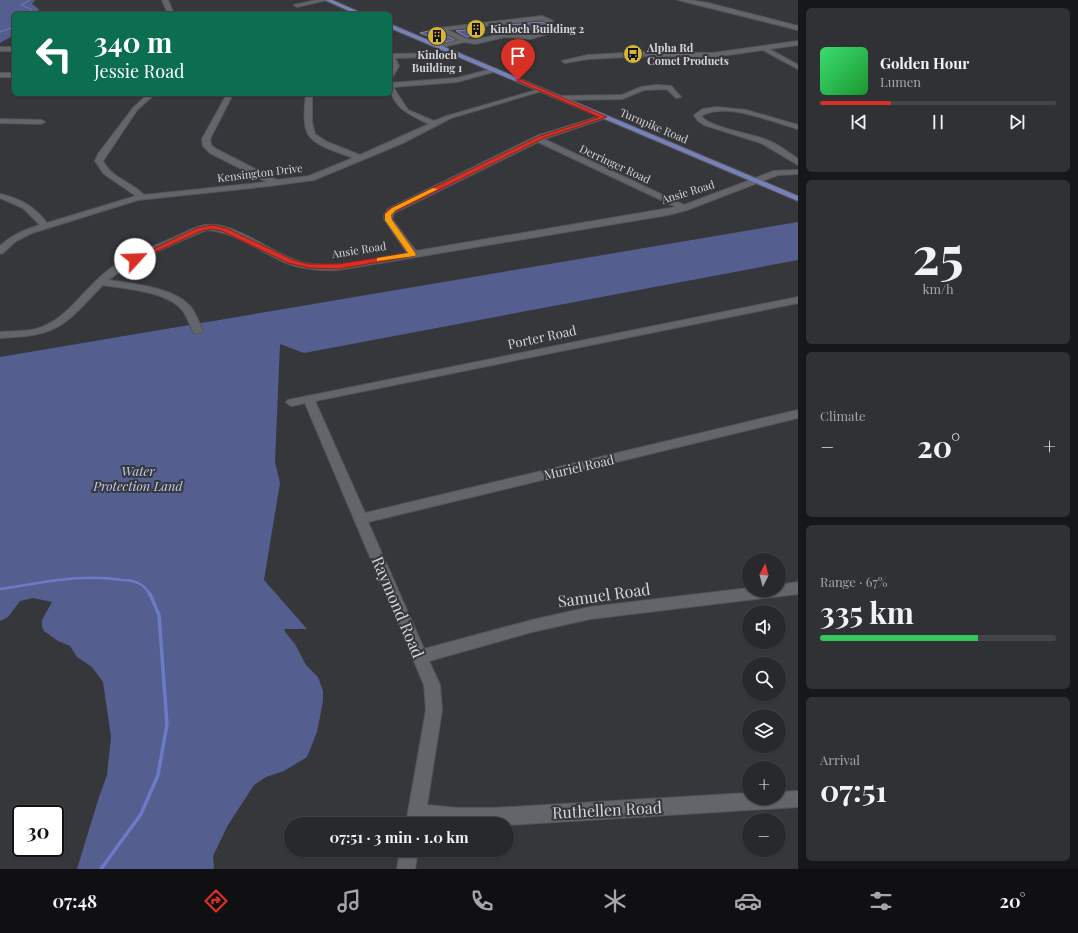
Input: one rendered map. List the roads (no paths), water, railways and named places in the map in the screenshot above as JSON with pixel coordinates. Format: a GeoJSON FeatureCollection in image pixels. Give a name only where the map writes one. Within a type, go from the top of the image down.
{"type":"FeatureCollection","features":[{"type":"Feature","properties":{"kind":"main road"},"geometry":{"type":"LineString","coordinates":[[328,0],[356,12]]}},
{"type":"Feature","properties":{"kind":"main road","name":"Turnpike Road"},"geometry":{"type":"LineString","coordinates":[[392,27],[798,199]]}},
{"type":"Feature","properties":{"kind":"street"},"geometry":{"type":"LineString","coordinates":[[164,0],[170,12]]}},
{"type":"Feature","properties":{"kind":"street"},"geometry":{"type":"LineString","coordinates":[[297,5],[324,0]]}},
{"type":"Feature","properties":{"kind":"street"},"geometry":{"type":"LineString","coordinates":[[681,0],[708,5],[798,28]]}},
{"type":"Feature","properties":{"kind":"street"},"geometry":{"type":"LineString","coordinates":[[438,46],[466,40],[478,42],[505,35],[525,38],[555,29],[550,26],[551,22],[542,18],[441,29],[466,40]]}},
{"type":"Feature","properties":{"kind":"street"},"geometry":{"type":"LineString","coordinates":[[565,61],[644,54],[714,55],[798,43]]}},
{"type":"Feature","properties":{"kind":"street"},"geometry":{"type":"LineString","coordinates":[[764,48],[798,67]]}},
{"type":"Feature","properties":{"kind":"street"},"geometry":{"type":"LineString","coordinates":[[2,51],[12,49]]}},
{"type":"Feature","properties":{"kind":"street"},"geometry":{"type":"LineString","coordinates":[[392,56],[460,56]]}},
{"type":"Feature","properties":{"kind":"street"},"geometry":{"type":"LineString","coordinates":[[392,58],[396,64],[392,73]]}},
{"type":"Feature","properties":{"kind":"street"},"geometry":{"type":"LineString","coordinates":[[392,86],[416,82],[457,80],[495,70]]}},
{"type":"Feature","properties":{"kind":"street"},"geometry":{"type":"LineString","coordinates":[[0,75],[12,75]]}},
{"type":"Feature","properties":{"kind":"street"},"geometry":{"type":"LineString","coordinates":[[561,98],[617,97],[631,95],[643,88],[667,85],[678,97]]}},
{"type":"Feature","properties":{"kind":"street"},"geometry":{"type":"LineString","coordinates":[[392,89],[406,111],[434,124]]}},
{"type":"Feature","properties":{"kind":"street","name":"Kensington Drive"},"geometry":{"type":"LineString","coordinates":[[0,251],[18,237],[45,226],[142,197],[276,183],[315,177],[361,158],[434,124],[463,113],[542,90]]}},
{"type":"Feature","properties":{"kind":"street"},"geometry":{"type":"LineString","coordinates":[[142,197],[136,190],[102,168],[99,162],[100,156],[135,109],[150,96]]}},
{"type":"Feature","properties":{"kind":"street"},"geometry":{"type":"LineString","coordinates":[[229,96],[206,139],[206,145],[213,151],[276,183]]}},
{"type":"Feature","properties":{"kind":"street"},"geometry":{"type":"LineString","coordinates":[[309,96],[310,130],[313,136],[322,143],[361,158]]}},
{"type":"Feature","properties":{"kind":"street"},"geometry":{"type":"LineString","coordinates":[[798,128],[759,115],[739,111],[713,109],[701,112],[697,115],[700,120],[706,124],[754,137],[769,143],[798,163]]}},
{"type":"Feature","properties":{"kind":"street"},"geometry":{"type":"LineString","coordinates":[[412,254],[388,219],[390,211],[538,139],[604,117]]}},
{"type":"Feature","properties":{"kind":"street"},"geometry":{"type":"LineString","coordinates":[[0,121],[41,122]]}},
{"type":"Feature","properties":{"kind":"street","name":"Derringer Road"},"geometry":{"type":"LineString","coordinates":[[538,139],[684,208]]}},
{"type":"Feature","properties":{"kind":"street","name":"Ansie Road"},"geometry":{"type":"LineString","coordinates":[[0,335],[30,334],[53,327],[66,318],[111,272],[124,264],[207,227],[222,228],[285,260],[309,266],[338,267],[684,208],[780,172],[798,172]]}},
{"type":"Feature","properties":{"kind":"street"},"geometry":{"type":"LineString","coordinates":[[0,196],[24,203],[35,213],[45,226]]}},
{"type":"Feature","properties":{"kind":"street"},"geometry":{"type":"LineString","coordinates":[[101,282],[156,292],[176,300],[185,307],[198,331]]}},
{"type":"Feature","properties":{"kind":"street","name":"Porter Road"},"geometry":{"type":"LineString","coordinates":[[292,402],[798,300]]}},
{"type":"Feature","properties":{"kind":"street","name":"Raymond Road"},"geometry":{"type":"LineString","coordinates":[[309,399],[432,685],[435,705],[416,817]]}},
{"type":"Feature","properties":{"kind":"street","name":"Muriel Road"},"geometry":{"type":"LineString","coordinates":[[360,519],[798,414]]}},
{"type":"Feature","properties":{"kind":"street","name":"Samuel Road"},"geometry":{"type":"LineString","coordinates":[[420,657],[532,626],[590,613],[798,588]]}},
{"type":"Feature","properties":{"kind":"street","name":"Ruthellen Road"},"geometry":{"type":"LineString","coordinates":[[495,817],[798,799]]}},
{"type":"Feature","properties":{"kind":"street"},"geometry":{"type":"LineString","coordinates":[[406,869],[409,857]]}},
{"type":"Feature","properties":{"kind":"waterway"},"geometry":{"type":"LineString","coordinates":[[30,0],[21,5],[31,9],[31,12]]}},
{"type":"Feature","properties":{"kind":"waterway"},"geometry":{"type":"LineString","coordinates":[[0,32],[12,28]]}},
{"type":"Feature","properties":{"kind":"waterway"},"geometry":{"type":"LineString","coordinates":[[0,589],[76,578],[107,578],[136,582],[144,587],[150,595]]}},
{"type":"Feature","properties":{"kind":"waterway"},"geometry":{"type":"LineString","coordinates":[[101,869],[141,814],[158,775],[167,724],[159,615],[150,594]]}},
{"type":"Feature","properties":{"kind":"place","name":"Kinloch Building 2"},"geometry":{"type":"Point","coordinates":[476,29]}},
{"type":"Feature","properties":{"kind":"place","name":"Kinloch Building 1"},"geometry":{"type":"Point","coordinates":[437,36]}},
{"type":"Feature","properties":{"kind":"place","name":"Alpha Rd Comet Products"},"geometry":{"type":"Point","coordinates":[633,54]}},
{"type":"Feature","properties":{"kind":"park label","name":"Water Protection Land"},"geometry":{"type":"Point","coordinates":[138,478]}}]}
